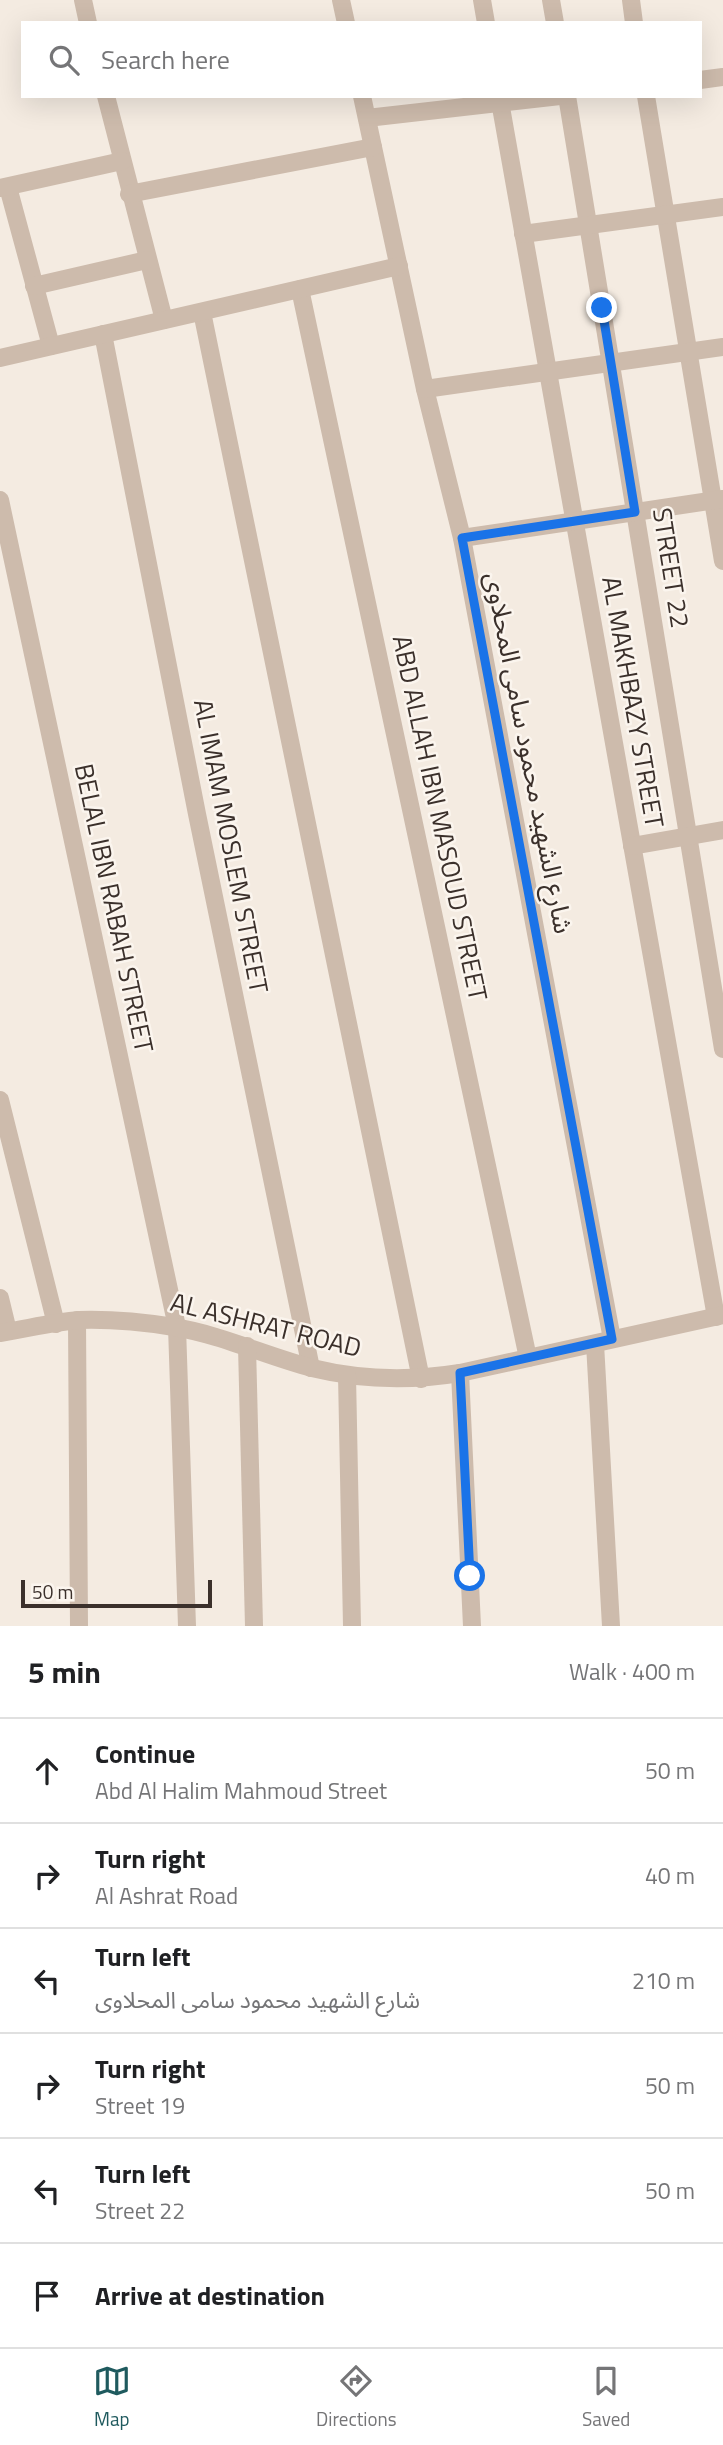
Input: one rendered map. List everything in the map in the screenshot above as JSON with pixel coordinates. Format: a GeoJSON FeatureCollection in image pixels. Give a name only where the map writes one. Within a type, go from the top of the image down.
{"type":"FeatureCollection","features":[{"type":"Feature","properties":{"kind":"street"},"geometry":{"type":"LineString","coordinates":[[83,0],[88,21]]}},
{"type":"Feature","properties":{"kind":"street"},"geometry":{"type":"LineString","coordinates":[[341,0],[346,21]]}},
{"type":"Feature","properties":{"kind":"street"},"geometry":{"type":"LineString","coordinates":[[482,0],[486,21]]}},
{"type":"Feature","properties":{"kind":"street"},"geometry":{"type":"LineString","coordinates":[[551,0],[555,21]]}},
{"type":"Feature","properties":{"kind":"street"},"geometry":{"type":"LineString","coordinates":[[631,0],[634,21]]}},
{"type":"Feature","properties":{"kind":"street"},"geometry":{"type":"LineString","coordinates":[[702,80],[723,77]]}},
{"type":"Feature","properties":{"kind":"street"},"geometry":{"type":"LineString","coordinates":[[106,98],[129,194],[164,320]]}},
{"type":"Feature","properties":{"kind":"street","name":"شارع الشهيد محمود سامى المحلاوى"},"geometry":{"type":"LineString","coordinates":[[362,98],[425,389],[462,538],[604,1342],[611,1626]]}},
{"type":"Feature","properties":{"kind":"street"},"geometry":{"type":"LineString","coordinates":[[367,118],[530,98]]}},
{"type":"Feature","properties":{"kind":"street","name":"STREET 22"},"geometry":{"type":"LineString","coordinates":[[567,98],[723,1049]]}},
{"type":"Feature","properties":{"kind":"street"},"geometry":{"type":"LineString","coordinates":[[646,98],[688,352],[718,500],[723,561]]}},
{"type":"Feature","properties":{"kind":"street","name":"AL MAKHBAZY STREET"},"geometry":{"type":"LineString","coordinates":[[499,100],[632,846],[720,1316]]}},
{"type":"Feature","properties":{"kind":"street"},"geometry":{"type":"LineString","coordinates":[[129,194],[373,147]]}},
{"type":"Feature","properties":{"kind":"street"},"geometry":{"type":"LineString","coordinates":[[51,346],[4,188],[121,161]]}},
{"type":"Feature","properties":{"kind":"street"},"geometry":{"type":"LineString","coordinates":[[523,234],[723,207]]}},
{"type":"Feature","properties":{"kind":"street"},"geometry":{"type":"LineString","coordinates":[[34,286],[147,260]]}},
{"type":"Feature","properties":{"kind":"street"},"geometry":{"type":"LineString","coordinates":[[0,358],[399,266]]}},
{"type":"Feature","properties":{"kind":"street","name":"ABD ALLAH IBN MASOUD STREET"},"geometry":{"type":"LineString","coordinates":[[300,289],[528,1358]]}},
{"type":"Feature","properties":{"kind":"street"},"geometry":{"type":"LineString","coordinates":[[202,312],[421,1379]]}},
{"type":"Feature","properties":{"kind":"street","name":"AL IMAM MOSLEM STREET"},"geometry":{"type":"LineString","coordinates":[[103,334],[197,814],[311,1368]]}},
{"type":"Feature","properties":{"kind":"street"},"geometry":{"type":"LineString","coordinates":[[425,389],[723,347]]}},
{"type":"Feature","properties":{"kind":"street","name":"BELAL IBN RABAH STREET"},"geometry":{"type":"LineString","coordinates":[[0,500],[177,1327],[187,1626]]}},
{"type":"Feature","properties":{"kind":"street"},"geometry":{"type":"LineString","coordinates":[[462,538],[718,500]]}},
{"type":"Feature","properties":{"kind":"street"},"geometry":{"type":"LineString","coordinates":[[632,846],[723,830]]}},
{"type":"Feature","properties":{"kind":"street"},"geometry":{"type":"LineString","coordinates":[[0,1100],[56,1324]]}},
{"type":"Feature","properties":{"kind":"street"},"geometry":{"type":"LineString","coordinates":[[0,1298],[4,1332]]}},
{"type":"Feature","properties":{"kind":"street","name":"AL ASHRAT ROAD"},"geometry":{"type":"LineString","coordinates":[[4,1332],[77,1320],[127,1321],[177,1327],[247,1346],[311,1368],[347,1375],[421,1379],[460,1373],[720,1316]]}},
{"type":"Feature","properties":{"kind":"street"},"geometry":{"type":"LineString","coordinates":[[77,1320],[79,1626]]}},
{"type":"Feature","properties":{"kind":"street"},"geometry":{"type":"LineString","coordinates":[[247,1346],[254,1626]]}},
{"type":"Feature","properties":{"kind":"street"},"geometry":{"type":"LineString","coordinates":[[460,1373],[472,1626]]}},
{"type":"Feature","properties":{"kind":"street"},"geometry":{"type":"LineString","coordinates":[[347,1375],[352,1626]]}},
{"type":"Feature","properties":{"kind":"route"},"geometry":{"type":"LineString","coordinates":[[470,1576],[460,1373],[612,1339],[462,538],[635,512],[602,308]]}}]}
